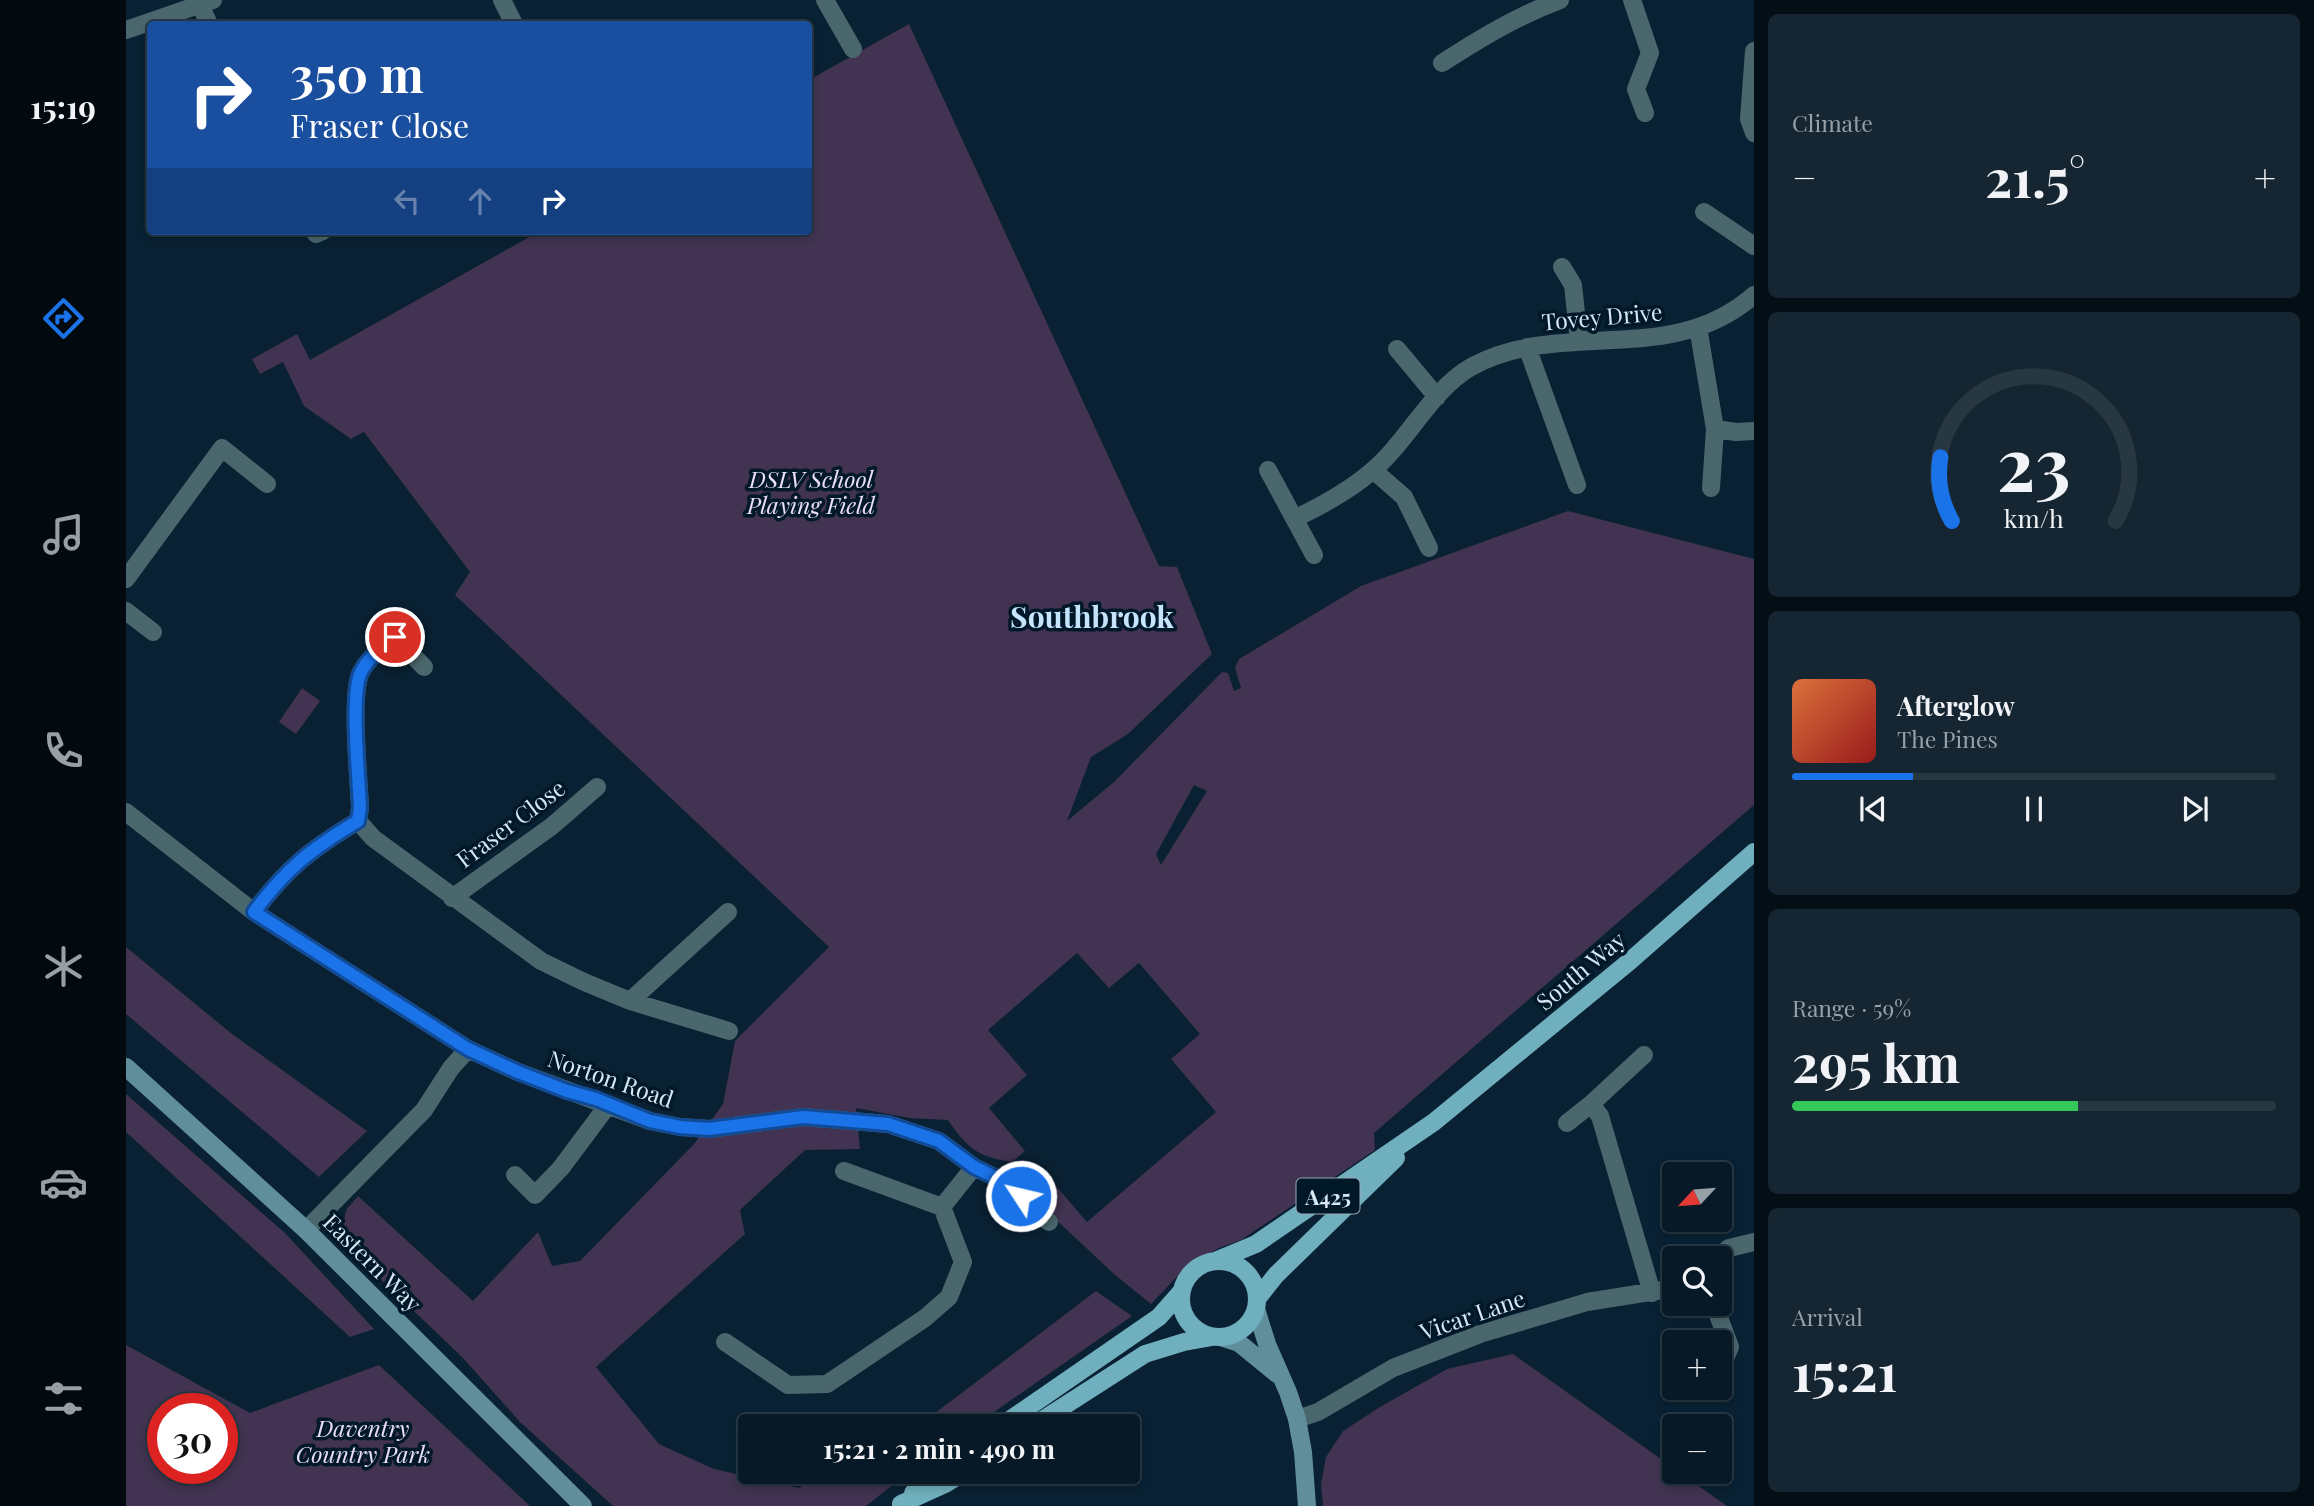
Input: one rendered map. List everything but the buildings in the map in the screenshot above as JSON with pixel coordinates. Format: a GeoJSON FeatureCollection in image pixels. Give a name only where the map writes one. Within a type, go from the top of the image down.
{"type":"FeatureCollection","features":[{"type":"Feature","properties":{"kind":"main road","name":"South Way"},"geometry":{"type":"LineString","coordinates":[[1434,1122],[1630,961],[1754,852]]}},
{"type":"Feature","properties":{"kind":"main road","name":"Eastern Way"},"geometry":{"type":"LineString","coordinates":[[126,1067],[306,1230],[583,1504]]}},
{"type":"Feature","properties":{"kind":"main road","name":"A425"},"geometry":{"type":"LineString","coordinates":[[1215,1261],[1256,1244],[1434,1122]]}},
{"type":"Feature","properties":{"kind":"main road","name":"A425"},"geometry":{"type":"LineString","coordinates":[[1257,1304],[1276,1275],[1434,1122]]}},
{"type":"Feature","properties":{"kind":"main road"},"geometry":{"type":"LineString","coordinates":[[1018,1414],[1159,1317],[1181,1292],[1188,1276],[1195,1269],[1215,1261],[1227,1262],[1238,1266],[1249,1276],[1255,1287],[1257,1304],[1279,1376],[1288,1392],[1297,1419],[1303,1452],[1307,1506]]}},
{"type":"Feature","properties":{"kind":"main road"},"geometry":{"type":"LineString","coordinates":[[1181,1292],[1180,1304],[1184,1317],[1192,1327],[1201,1334],[1239,1343],[1279,1376]]}},
{"type":"Feature","properties":{"kind":"main road"},"geometry":{"type":"LineString","coordinates":[[1052,1414],[1144,1354],[1184,1342],[1217,1338],[1242,1330],[1251,1320],[1257,1304]]}},
{"type":"Feature","properties":{"kind":"main road"},"geometry":{"type":"LineString","coordinates":[[900,1505],[922,1484]]}},
{"type":"Feature","properties":{"kind":"main road"},"geometry":{"type":"LineString","coordinates":[[900,1505],[945,1484]]}},
{"type":"Feature","properties":{"kind":"street"},"geometry":{"type":"LineString","coordinates":[[502,0],[511,21]]}},
{"type":"Feature","properties":{"kind":"street"},"geometry":{"type":"LineString","coordinates":[[825,0],[853,49]]}},
{"type":"Feature","properties":{"kind":"street"},"geometry":{"type":"LineString","coordinates":[[1442,63],[1500,25],[1560,0]]}},
{"type":"Feature","properties":{"kind":"street"},"geometry":{"type":"LineString","coordinates":[[1632,0],[1650,53],[1636,89],[1645,113]]}},
{"type":"Feature","properties":{"kind":"street"},"geometry":{"type":"LineString","coordinates":[[152,21],[206,2],[209,21]]}},
{"type":"Feature","properties":{"kind":"street"},"geometry":{"type":"LineString","coordinates":[[126,30],[147,23]]}},
{"type":"Feature","properties":{"kind":"street"},"geometry":{"type":"LineString","coordinates":[[1754,51],[1749,119],[1754,133]]}},
{"type":"Feature","properties":{"kind":"street"},"geometry":{"type":"LineString","coordinates":[[1704,212],[1754,246]]}},
{"type":"Feature","properties":{"kind":"street"},"geometry":{"type":"LineString","coordinates":[[1562,267],[1573,285],[1579,341]]}},
{"type":"Feature","properties":{"kind":"street","name":"Tovey Drive"},"geometry":{"type":"LineString","coordinates":[[1296,518],[1331,501],[1373,470],[1437,397],[1470,368],[1527,347],[1579,341],[1667,337],[1731,312],[1754,295]]}},
{"type":"Feature","properties":{"kind":"street"},"geometry":{"type":"LineString","coordinates":[[1698,327],[1716,429],[1711,488]]}},
{"type":"Feature","properties":{"kind":"street"},"geometry":{"type":"LineString","coordinates":[[1527,347],[1577,485]]}},
{"type":"Feature","properties":{"kind":"street"},"geometry":{"type":"LineString","coordinates":[[1397,349],[1437,397]]}},
{"type":"Feature","properties":{"kind":"street"},"geometry":{"type":"LineString","coordinates":[[1716,429],[1754,431]]}},
{"type":"Feature","properties":{"kind":"street"},"geometry":{"type":"LineString","coordinates":[[126,579],[222,448],[267,484]]}},
{"type":"Feature","properties":{"kind":"street"},"geometry":{"type":"LineString","coordinates":[[1268,470],[1314,555]]}},
{"type":"Feature","properties":{"kind":"street"},"geometry":{"type":"LineString","coordinates":[[1373,470],[1404,497],[1429,548]]}},
{"type":"Feature","properties":{"kind":"street"},"geometry":{"type":"LineString","coordinates":[[126,611],[153,632]]}},
{"type":"Feature","properties":{"kind":"street"},"geometry":{"type":"LineString","coordinates":[[254,912],[301,858],[358,821],[360,808],[355,696],[359,674],[395,637],[424,667]]}},
{"type":"Feature","properties":{"kind":"street","name":"Fraser Close"},"geometry":{"type":"LineString","coordinates":[[452,898],[552,827],[597,787]]}},
{"type":"Feature","properties":{"kind":"street","name":"Norton Road"},"geometry":{"type":"LineString","coordinates":[[126,812],[254,912],[468,1049],[518,1072],[650,1121],[709,1129],[803,1117],[888,1124],[939,1141],[974,1167],[1007,1183],[1049,1222]]}},
{"type":"Feature","properties":{"kind":"street","name":"Fraser Close"},"geometry":{"type":"LineString","coordinates":[[358,821],[373,838],[541,961],[630,1001],[729,1031]]}},
{"type":"Feature","properties":{"kind":"street"},"geometry":{"type":"LineString","coordinates":[[630,1001],[729,912]]}},
{"type":"Feature","properties":{"kind":"street"},"geometry":{"type":"LineString","coordinates":[[306,1230],[424,1110],[451,1068],[468,1049]]}},
{"type":"Feature","properties":{"kind":"street"},"geometry":{"type":"LineString","coordinates":[[1567,1123],[1644,1055]]}},
{"type":"Feature","properties":{"kind":"street"},"geometry":{"type":"LineString","coordinates":[[1591,1104],[1601,1116],[1652,1293]]}},
{"type":"Feature","properties":{"kind":"street"},"geometry":{"type":"LineString","coordinates":[[515,1175],[535,1195],[561,1168],[608,1105]]}},
{"type":"Feature","properties":{"kind":"street"},"geometry":{"type":"LineString","coordinates":[[942,1207],[974,1167]]}},
{"type":"Feature","properties":{"kind":"street"},"geometry":{"type":"LineString","coordinates":[[725,1342],[788,1385],[827,1384],[925,1318],[948,1297],[963,1262],[942,1207],[844,1171]]}},
{"type":"Feature","properties":{"kind":"street"},"geometry":{"type":"LineString","coordinates":[[1732,1247],[1754,1242]]}},
{"type":"Feature","properties":{"kind":"street","name":"Vicar Lane"},"geometry":{"type":"LineString","coordinates":[[1297,1419],[1318,1412],[1394,1368],[1480,1334],[1587,1301],[1662,1291]]}},
{"type":"Feature","properties":{"kind":"green space","name":"DSLV School Playing Field"},"geometry":{"type":"Polygon","coordinates":[[[909,24],[1159,566],[1177,567],[1212,654],[1128,734],[1091,757],[1067,821],[1114,782],[1222,672],[1228,673],[1234,691],[1241,688],[1235,668],[1239,659],[1361,586],[1568,511],[1754,559],[1754,805],[1374,1133],[1375,1150],[1241,1240],[1219,1248],[1187,1266],[1151,1304],[1114,1274],[1036,1201],[1024,1183],[1038,1165],[1087,1222],[1216,1112],[1171,1059],[1200,1034],[1139,963],[1109,988],[1077,953],[988,1030],[1027,1075],[989,1108],[1025,1151],[1012,1162],[1000,1160],[974,1150],[948,1120],[910,1118],[856,1108],[860,1149],[805,1150],[740,1210],[745,1234],[596,1367],[659,1444],[714,1469],[738,1474],[738,1484],[781,1484],[799,1488],[807,1484],[894,1484],[866,1506],[613,1506],[520,1422],[462,1357],[353,1253],[343,1228],[346,1210],[358,1196],[473,1301],[538,1232],[552,1266],[580,1261],[695,1143],[723,1104],[735,1041],[829,947],[455,595],[470,572],[364,432],[351,439],[304,406],[283,362],[260,374],[252,359],[297,334],[310,360],[533,235],[812,235],[812,78],[909,24]],[[1194,785],[1156,854],[1161,865],[1207,791],[1194,785]]]}},
{"type":"Feature","properties":{"kind":"green space"},"geometry":{"type":"Polygon","coordinates":[[[302,688],[320,701],[296,734],[279,722],[302,688]]]}},
{"type":"Feature","properties":{"kind":"green space"},"geometry":{"type":"Polygon","coordinates":[[[126,947],[232,1034],[367,1131],[319,1177],[126,1014],[126,947]]]}},
{"type":"Feature","properties":{"kind":"green space"},"geometry":{"type":"Polygon","coordinates":[[[126,1094],[285,1233],[374,1329],[350,1337],[126,1132],[126,1094]]]}},
{"type":"Feature","properties":{"kind":"green space"},"geometry":{"type":"Polygon","coordinates":[[[1096,1291],[1132,1316],[991,1414],[934,1414],[1096,1291]]]}},
{"type":"Feature","properties":{"kind":"green space","name":"Daventry Country Park"},"geometry":{"type":"Polygon","coordinates":[[[126,1345],[214,1393],[147,1393],[147,1484],[238,1484],[238,1406],[250,1413],[379,1365],[530,1506],[126,1506],[126,1345]]]}},
{"type":"Feature","properties":{"kind":"green space"},"geometry":{"type":"Polygon","coordinates":[[[1513,1354],[1662,1460],[1662,1484],[1696,1484],[1727,1506],[1323,1506],[1321,1484],[1326,1457],[1343,1431],[1447,1369],[1513,1354]]]}},
{"type":"Feature","properties":{"kind":"district","name":"Southbrook"},"geometry":{"type":"Point","coordinates":[1092,616]}},
{"type":"Feature","properties":{"kind":"route"},"geometry":{"type":"LineString","coordinates":[[395,637],[359,674],[355,696],[360,808],[358,821],[301,858],[254,912],[468,1049],[567,1091],[596,1099],[650,1121],[680,1127],[709,1129],[803,1117],[888,1124],[939,1141],[974,1167],[1007,1183],[1021,1196]]}}]}
